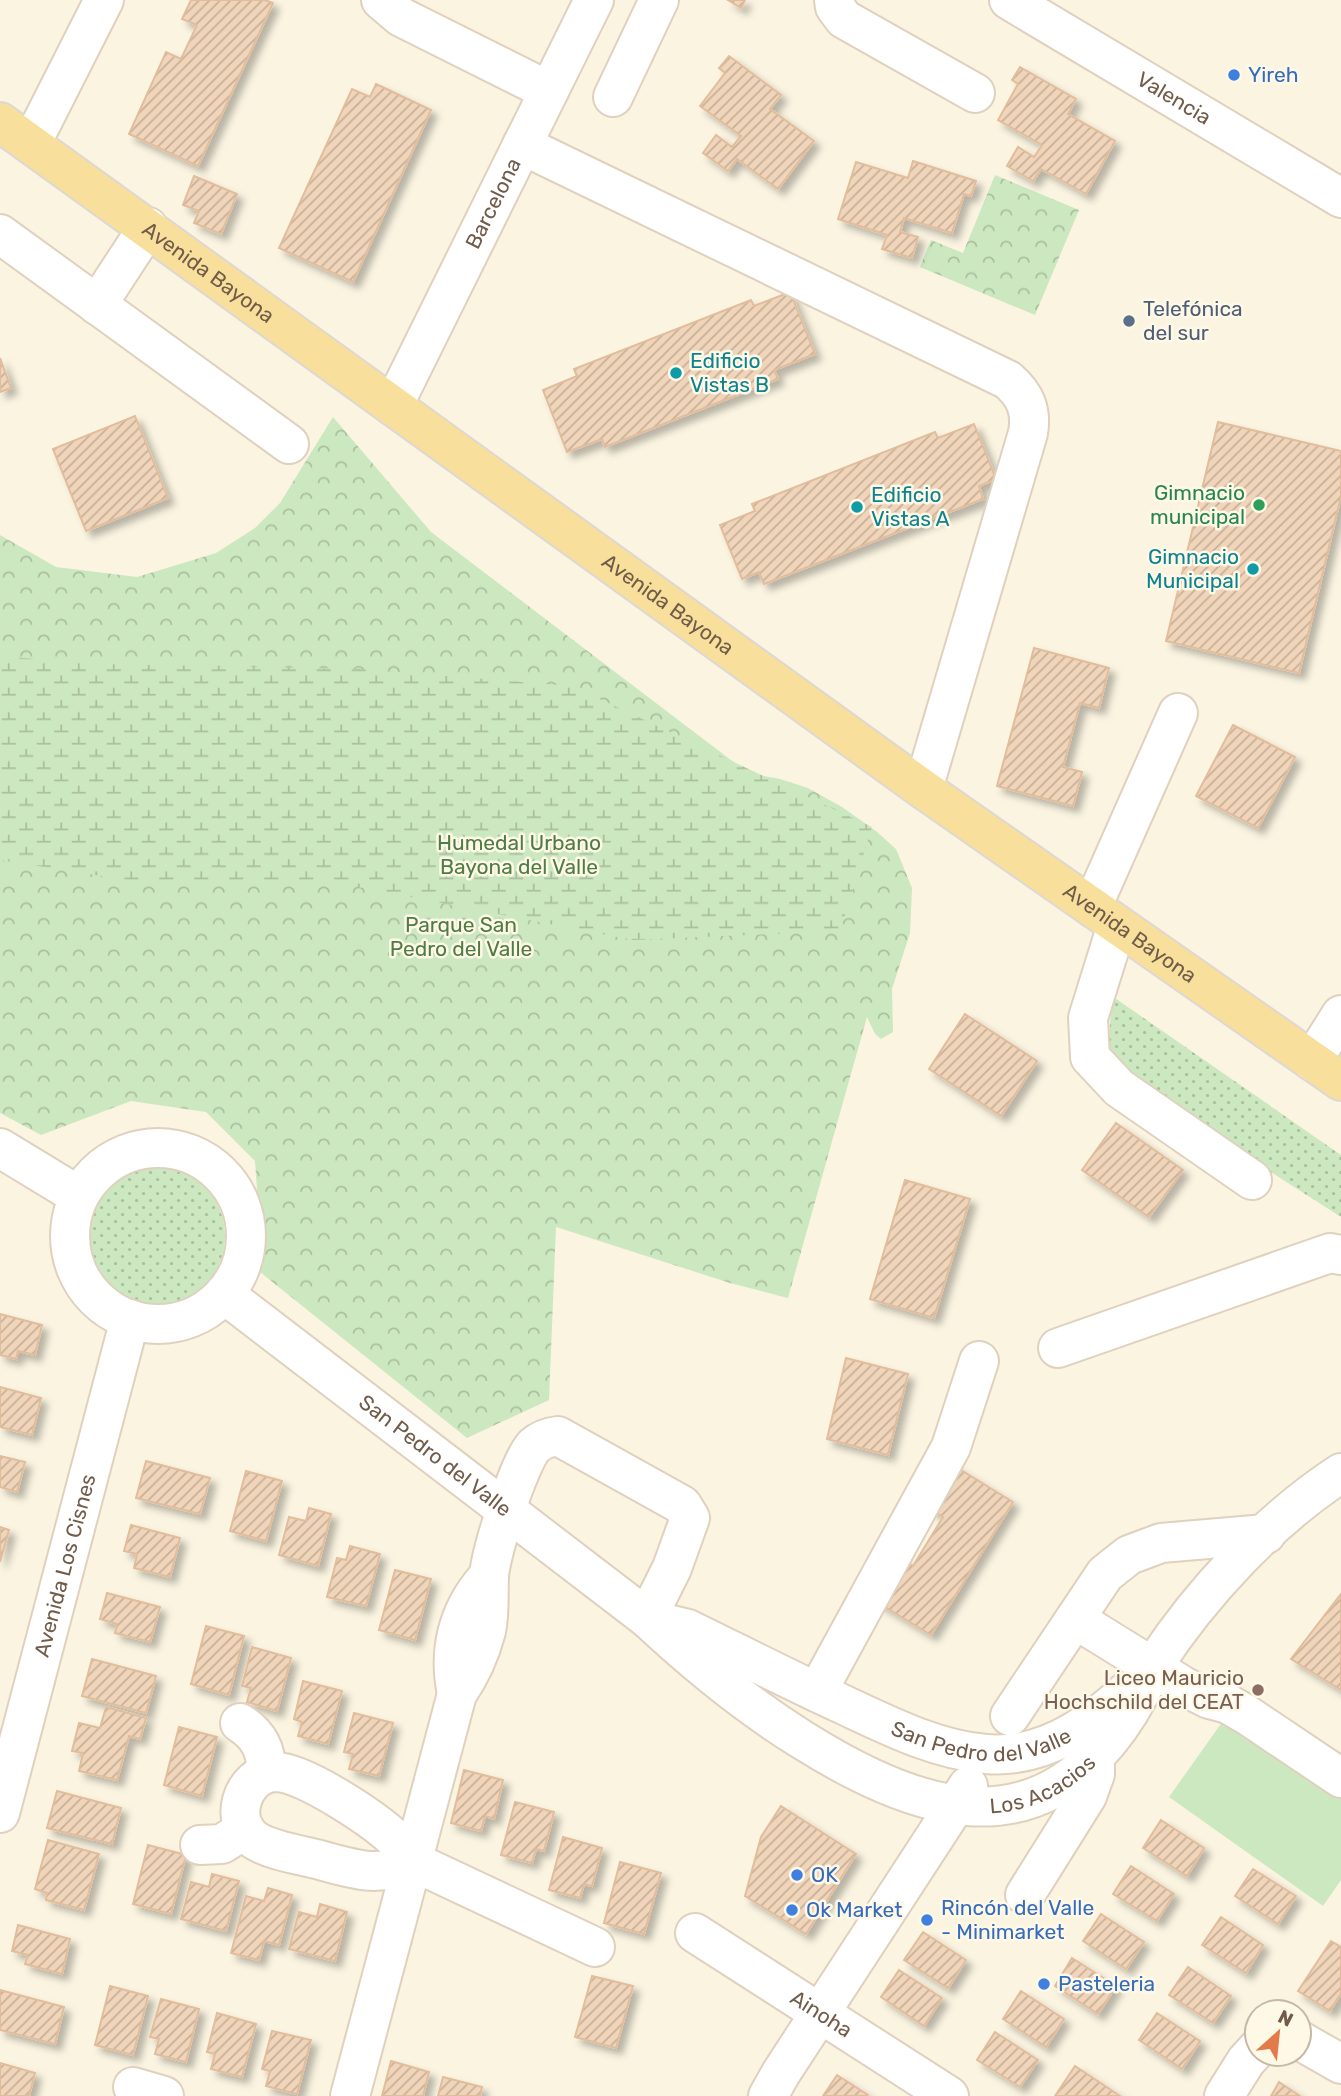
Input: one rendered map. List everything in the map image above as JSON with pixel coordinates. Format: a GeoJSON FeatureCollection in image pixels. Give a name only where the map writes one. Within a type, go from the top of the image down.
{"type":"FeatureCollection","features":[{"type":"Feature","properties":{"kind":"main road","name":"Avenida Bayona"},"geometry":{"type":"LineString","coordinates":[[0,122],[923,789],[1326,1071]]}},
{"type":"Feature","properties":{"kind":"street"},"geometry":{"type":"LineString","coordinates":[[32,144],[104,0]]}},
{"type":"Feature","properties":{"kind":"street"},"geometry":{"type":"LineString","coordinates":[[381,0],[401,17],[549,90]]}},
{"type":"Feature","properties":{"kind":"street","name":"Barcelona"},"geometry":{"type":"LineString","coordinates":[[393,406],[594,0]]}},
{"type":"Feature","properties":{"kind":"street"},"geometry":{"type":"LineString","coordinates":[[613,97],[659,0]]}},
{"type":"Feature","properties":{"kind":"street"},"geometry":{"type":"LineString","coordinates":[[834,0],[835,7],[844,19],[975,93]]}},
{"type":"Feature","properties":{"kind":"street","name":"Valencia"},"geometry":{"type":"LineString","coordinates":[[1009,0],[1341,198]]}},
{"type":"Feature","properties":{"kind":"street"},"geometry":{"type":"LineString","coordinates":[[522,145],[1008,380],[1019,389],[1026,401],[1030,422],[1028,433],[923,789]]}},
{"type":"Feature","properties":{"kind":"street"},"geometry":{"type":"LineString","coordinates":[[97,305],[148,227]]}},
{"type":"Feature","properties":{"kind":"street"},"geometry":{"type":"LineString","coordinates":[[0,234],[289,444]]}},
{"type":"Feature","properties":{"kind":"street"},"geometry":{"type":"LineString","coordinates":[[1178,713],[1105,916],[1088,1018],[1090,1057],[1119,1088],[1252,1180]]}},
{"type":"Feature","properties":{"kind":"street"},"geometry":{"type":"LineString","coordinates":[[1326,1071],[1341,1015]]}},
{"type":"Feature","properties":{"kind":"street"},"geometry":{"type":"LineString","coordinates":[[0,1148],[79,1196]]}},
{"type":"Feature","properties":{"kind":"street"},"geometry":{"type":"LineString","coordinates":[[153,1148],[175,1150],[197,1157],[212,1167],[231,1187],[241,1208],[246,1230],[244,1254],[237,1275],[224,1294],[200,1313],[171,1323],[150,1324],[111,1310],[94,1296],[81,1279],[73,1259],[69,1237],[79,1196],[92,1177],[109,1162],[130,1152],[153,1148]]}},
{"type":"Feature","properties":{"kind":"street"},"geometry":{"type":"LineString","coordinates":[[1058,1348],[1330,1253],[1341,1255]]}},
{"type":"Feature","properties":{"kind":"street","name":"San Pedro del Valle"},"geometry":{"type":"LineString","coordinates":[[224,1294],[647,1618],[732,1692],[813,1746],[877,1782],[925,1799],[956,1804]]}},
{"type":"Feature","properties":{"kind":"street","name":"Avenida Los Cisnes"},"geometry":{"type":"LineString","coordinates":[[0,1813],[130,1319]]}},
{"type":"Feature","properties":{"kind":"street"},"geometry":{"type":"LineString","coordinates":[[813,1746],[826,1696],[951,1447],[979,1362]]}},
{"type":"Feature","properties":{"kind":"street"},"geometry":{"type":"LineString","coordinates":[[350,2096],[457,1694],[453,1675],[455,1640],[464,1610],[472,1595],[489,1575],[506,1510],[522,1468],[533,1447],[546,1438],[558,1436],[682,1505],[690,1518],[672,1568],[647,1618]]}},
{"type":"Feature","properties":{"kind":"street","name":"Los Acacios"},"geometry":{"type":"LineString","coordinates":[[768,2096],[956,1804],[991,1807],[1014,1803],[1036,1796],[1077,1773],[1095,1757],[1136,1701],[1152,1668],[1187,1618],[1215,1586],[1266,1534],[1341,1473]]}},
{"type":"Feature","properties":{"kind":"street"},"geometry":{"type":"LineString","coordinates":[[1010,1716],[1105,1574],[1129,1555],[1161,1543],[1266,1534]]}},
{"type":"Feature","properties":{"kind":"street","name":"San Pedro del Valle"},"geometry":{"type":"LineString","coordinates":[[647,1618],[688,1629],[888,1725],[931,1742],[987,1755],[1025,1751],[1066,1738],[1115,1703],[1152,1668]]}},
{"type":"Feature","properties":{"kind":"street"},"geometry":{"type":"LineString","coordinates":[[1075,1619],[1184,1686],[1247,1715],[1341,1778]]}},
{"type":"Feature","properties":{"kind":"street"},"geometry":{"type":"LineString","coordinates":[[240,1723],[258,1739],[267,1761],[266,1773]]}},
{"type":"Feature","properties":{"kind":"street"},"geometry":{"type":"LineString","coordinates":[[956,1804],[987,1755]]}},
{"type":"Feature","properties":{"kind":"street"},"geometry":{"type":"LineString","coordinates":[[1025,1895],[1087,1796],[1095,1774],[1095,1757]]}},
{"type":"Feature","properties":{"kind":"street"},"geometry":{"type":"LineString","coordinates":[[412,1861],[389,1871],[361,1872],[258,1843],[245,1829],[240,1809],[246,1789],[266,1773],[292,1774],[308,1780],[376,1824],[394,1839],[412,1861],[595,1947]]}},
{"type":"Feature","properties":{"kind":"street"},"geometry":{"type":"LineString","coordinates":[[200,1845],[222,1844],[245,1829]]}},
{"type":"Feature","properties":{"kind":"street","name":"Ainoha"},"geometry":{"type":"LineString","coordinates":[[695,1933],[948,2096]]}},
{"type":"Feature","properties":{"kind":"street"},"geometry":{"type":"LineString","coordinates":[[1313,2048],[1341,2064]]}},
{"type":"Feature","properties":{"kind":"street"},"geometry":{"type":"LineString","coordinates":[[1224,2096],[1243,2066]]}},
{"type":"Feature","properties":{"kind":"green space"},"geometry":{"type":"Polygon","coordinates":[[[995,175],[1079,210],[1035,315],[920,267],[931,240],[963,253],[995,175]]]}},
{"type":"Feature","properties":{"kind":"green space","name":"Parque San Pedro del Valle"},"geometry":{"type":"Polygon","coordinates":[[[333,417],[431,532],[748,773],[808,788],[842,807],[876,831],[896,849],[912,888],[910,933],[892,989],[893,1032],[881,1039],[875,1034],[867,1017],[788,1298],[730,1283],[556,1227],[549,1400],[467,1438],[255,1268],[258,1203],[255,1161],[206,1112],[131,1101],[41,1135],[0,1113],[0,535],[56,567],[137,577],[216,553],[255,528],[280,503],[333,417]]]}},
{"type":"Feature","properties":{"kind":"green space","name":"Humedal Urbano Bayona del Valle"},"geometry":{"type":"Polygon","coordinates":[[[0,656],[95,664],[359,669],[572,686],[872,827],[840,931],[633,940],[342,884],[127,880],[0,860],[0,656]]]}},
{"type":"Feature","properties":{"kind":"green space"},"geometry":{"type":"Polygon","coordinates":[[[1112,996],[1341,1155],[1341,1217],[1107,1067],[1112,996]]]}},
{"type":"Feature","properties":{"kind":"green space"},"geometry":{"type":"Polygon","coordinates":[[[155,1166],[182,1171],[205,1186],[220,1209],[225,1236],[220,1263],[205,1286],[182,1301],[155,1306],[128,1301],[105,1286],[90,1263],[85,1236],[90,1209],[105,1186],[128,1171],[155,1166]]]}},
{"type":"Feature","properties":{"kind":"green space"},"geometry":{"type":"Polygon","coordinates":[[[1230,1711],[1341,1790],[1341,1880],[1323,1906],[1169,1797],[1230,1711]]]}},
{"type":"Feature","properties":{"kind":"building"},"geometry":{"type":"Polygon","coordinates":[[[191,0],[265,0],[273,3],[198,166],[129,134],[166,52],[181,59],[197,25],[182,19],[191,0]]]}},
{"type":"Feature","properties":{"kind":"building"},"geometry":{"type":"Polygon","coordinates":[[[728,0],[745,0],[741,8],[728,0]]]}},
{"type":"Feature","properties":{"kind":"building"},"geometry":{"type":"Polygon","coordinates":[[[729,56],[781,95],[770,109],[814,141],[778,189],[737,159],[728,171],[703,153],[716,135],[732,147],[741,136],[700,106],[725,73],[719,68],[729,56]]]}},
{"type":"Feature","properties":{"kind":"building"},"geometry":{"type":"Polygon","coordinates":[[[1020,67],[1076,99],[1068,114],[1115,141],[1086,194],[1041,169],[1033,181],[1007,166],[1018,147],[1034,157],[1042,145],[998,120],[1018,84],[1012,80],[1020,67]]]}},
{"type":"Feature","properties":{"kind":"building"},"geometry":{"type":"Polygon","coordinates":[[[376,84],[431,110],[353,282],[279,248],[352,89],[370,97],[376,84]]]}},
{"type":"Feature","properties":{"kind":"building"},"geometry":{"type":"Polygon","coordinates":[[[913,161],[976,181],[971,196],[964,194],[952,233],[904,218],[900,232],[918,237],[912,258],[882,249],[887,235],[838,219],[856,162],[908,178],[913,161]]]}},
{"type":"Feature","properties":{"kind":"building"},"geometry":{"type":"Polygon","coordinates":[[[194,176],[237,194],[221,234],[194,223],[199,211],[183,205],[194,176]]]}},
{"type":"Feature","properties":{"kind":"building","name":"Edificio Vistas B"},"geometry":{"type":"Polygon","coordinates":[[[790,292],[815,354],[774,370],[778,379],[605,447],[602,439],[567,452],[543,390],[577,376],[574,369],[751,300],[754,306],[790,292]]]}},
{"type":"Feature","properties":{"kind":"building"},"geometry":{"type":"Polygon","coordinates":[[[0,358],[11,388],[0,392],[0,358]]]}},
{"type":"Feature","properties":{"kind":"building"},"geometry":{"type":"Polygon","coordinates":[[[135,416],[168,498],[86,531],[53,449],[135,416]]]}},
{"type":"Feature","properties":{"kind":"building","name":"Gimnacio Municipal"},"geometry":{"type":"Polygon","coordinates":[[[1218,422],[1341,451],[1341,496],[1299,673],[1166,641],[1218,422]]]}},
{"type":"Feature","properties":{"kind":"building","name":"Edificio Vistas A"},"geometry":{"type":"Polygon","coordinates":[[[974,424],[996,479],[979,486],[983,499],[764,584],[759,572],[742,579],[720,525],[755,511],[752,504],[935,432],[938,438],[974,424]]]}},
{"type":"Feature","properties":{"kind":"building"},"geometry":{"type":"Polygon","coordinates":[[[1034,648],[1109,668],[1099,708],[1080,703],[1063,767],[1082,772],[1073,806],[997,786],[1034,648]]]}},
{"type":"Feature","properties":{"kind":"building"},"geometry":{"type":"Polygon","coordinates":[[[1233,725],[1295,757],[1258,828],[1196,796],[1233,725]]]}},
{"type":"Feature","properties":{"kind":"building"},"geometry":{"type":"Polygon","coordinates":[[[965,1014],[1037,1061],[1001,1116],[929,1069],[965,1014]]]}},
{"type":"Feature","properties":{"kind":"building"},"geometry":{"type":"Polygon","coordinates":[[[1116,1123],[1183,1170],[1149,1217],[1082,1170],[1116,1123]]]}},
{"type":"Feature","properties":{"kind":"building"},"geometry":{"type":"Polygon","coordinates":[[[905,1180],[970,1199],[934,1318],[870,1299],[905,1180]]]}},
{"type":"Feature","properties":{"kind":"building"},"geometry":{"type":"Polygon","coordinates":[[[0,1314],[42,1325],[35,1355],[18,1351],[16,1359],[0,1355],[0,1314]]]}},
{"type":"Feature","properties":{"kind":"building"},"geometry":{"type":"Polygon","coordinates":[[[846,1358],[908,1374],[888,1455],[827,1439],[846,1358]]]}},
{"type":"Feature","properties":{"kind":"building"},"geometry":{"type":"Polygon","coordinates":[[[0,1387],[41,1398],[32,1435],[0,1427],[0,1387]]]}},
{"type":"Feature","properties":{"kind":"building"},"geometry":{"type":"Polygon","coordinates":[[[0,1456],[25,1462],[17,1492],[0,1487],[0,1456]]]}},
{"type":"Feature","properties":{"kind":"building"},"geometry":{"type":"Polygon","coordinates":[[[146,1461],[210,1478],[200,1514],[136,1498],[146,1461]]]}},
{"type":"Feature","properties":{"kind":"building"},"geometry":{"type":"Polygon","coordinates":[[[953,1465],[1013,1502],[931,1635],[872,1599],[898,1557],[913,1566],[943,1517],[927,1507],[953,1465]]]}},
{"type":"Feature","properties":{"kind":"building"},"geometry":{"type":"Polygon","coordinates":[[[246,1471],[282,1481],[266,1541],[230,1531],[246,1471]]]}},
{"type":"Feature","properties":{"kind":"building"},"geometry":{"type":"Polygon","coordinates":[[[309,1508],[331,1514],[318,1566],[279,1555],[289,1517],[306,1521],[309,1508]]]}},
{"type":"Feature","properties":{"kind":"building"},"geometry":{"type":"Polygon","coordinates":[[[131,1525],[180,1538],[170,1577],[134,1568],[137,1554],[124,1551],[131,1525]]]}},
{"type":"Feature","properties":{"kind":"building"},"geometry":{"type":"Polygon","coordinates":[[[0,1527],[9,1530],[0,1562],[0,1527]]]}},
{"type":"Feature","properties":{"kind":"building"},"geometry":{"type":"Polygon","coordinates":[[[350,1546],[380,1554],[366,1606],[327,1597],[337,1558],[346,1560],[350,1546]]]}},
{"type":"Feature","properties":{"kind":"building"},"geometry":{"type":"Polygon","coordinates":[[[395,1570],[431,1579],[415,1640],[379,1630],[395,1570]]]}},
{"type":"Feature","properties":{"kind":"building"},"geometry":{"type":"Polygon","coordinates":[[[107,1593],[160,1607],[150,1642],[115,1633],[117,1624],[100,1619],[107,1593]]]}},
{"type":"Feature","properties":{"kind":"building"},"geometry":{"type":"Polygon","coordinates":[[[1341,1594],[1341,1690],[1291,1659],[1341,1594]]]}},
{"type":"Feature","properties":{"kind":"building"},"geometry":{"type":"Polygon","coordinates":[[[206,1626],[244,1636],[229,1695],[191,1684],[206,1626]]]}},
{"type":"Feature","properties":{"kind":"building"},"geometry":{"type":"Polygon","coordinates":[[[252,1647],[291,1658],[277,1711],[247,1702],[251,1688],[242,1686],[252,1647]]]}},
{"type":"Feature","properties":{"kind":"building"},"geometry":{"type":"Polygon","coordinates":[[[92,1659],[156,1676],[146,1713],[82,1696],[92,1659]]]}},
{"type":"Feature","properties":{"kind":"building"},"geometry":{"type":"Polygon","coordinates":[[[303,1681],[342,1691],[328,1744],[298,1736],[302,1722],[294,1719],[303,1681]]]}},
{"type":"Feature","properties":{"kind":"building"},"geometry":{"type":"Polygon","coordinates":[[[106,1707],[146,1718],[140,1739],[129,1736],[117,1780],[79,1771],[83,1753],[72,1751],[79,1723],[100,1728],[106,1707]]]}},
{"type":"Feature","properties":{"kind":"building"},"geometry":{"type":"Polygon","coordinates":[[[354,1713],[393,1723],[379,1776],[349,1769],[353,1754],[344,1752],[354,1713]]]}},
{"type":"Feature","properties":{"kind":"building"},"geometry":{"type":"Polygon","coordinates":[[[179,1727],[217,1737],[202,1796],[164,1785],[179,1727]]]}},
{"type":"Feature","properties":{"kind":"building"},"geometry":{"type":"Polygon","coordinates":[[[464,1770],[503,1780],[494,1819],[485,1816],[481,1831],[451,1823],[464,1770]]]}},
{"type":"Feature","properties":{"kind":"building"},"geometry":{"type":"Polygon","coordinates":[[[57,1791],[121,1808],[112,1844],[47,1828],[57,1791]]]}},
{"type":"Feature","properties":{"kind":"building"},"geometry":{"type":"Polygon","coordinates":[[[515,1802],[554,1812],[544,1851],[536,1849],[532,1863],[501,1855],[515,1802]]]}},
{"type":"Feature","properties":{"kind":"building","name":"OK"},"geometry":{"type":"Polygon","coordinates":[[[781,1806],[856,1854],[806,1934],[745,1896],[761,1837],[781,1806]]]}},
{"type":"Feature","properties":{"kind":"building"},"geometry":{"type":"Polygon","coordinates":[[[1161,1820],[1204,1848],[1187,1876],[1143,1848],[1161,1820]]]}},
{"type":"Feature","properties":{"kind":"building"},"geometry":{"type":"Polygon","coordinates":[[[563,1837],[602,1848],[592,1886],[584,1884],[580,1898],[549,1890],[563,1837]]]}},
{"type":"Feature","properties":{"kind":"building"},"geometry":{"type":"Polygon","coordinates":[[[48,1840],[99,1854],[84,1910],[46,1900],[47,1893],[35,1889],[48,1840]]]}},
{"type":"Feature","properties":{"kind":"building"},"geometry":{"type":"Polygon","coordinates":[[[148,1845],[186,1855],[171,1914],[133,1904],[148,1845]]]}},
{"type":"Feature","properties":{"kind":"building"},"geometry":{"type":"Polygon","coordinates":[[[620,1862],[661,1873],[644,1934],[604,1923],[620,1862]]]}},
{"type":"Feature","properties":{"kind":"building"},"geometry":{"type":"Polygon","coordinates":[[[1131,1866],[1174,1894],[1157,1921],[1113,1894],[1131,1866]]]}},
{"type":"Feature","properties":{"kind":"building"},"geometry":{"type":"Polygon","coordinates":[[[1253,1869],[1296,1896],[1278,1924],[1235,1896],[1253,1869]]]}},
{"type":"Feature","properties":{"kind":"building"},"geometry":{"type":"Polygon","coordinates":[[[212,1874],[239,1881],[226,1931],[181,1919],[191,1882],[209,1887],[212,1874]]]}},
{"type":"Feature","properties":{"kind":"building"},"geometry":{"type":"Polygon","coordinates":[[[268,1888],[292,1895],[279,1945],[264,1941],[259,1960],[231,1953],[246,1896],[264,1901],[268,1888]]]}},
{"type":"Feature","properties":{"kind":"building"},"geometry":{"type":"Polygon","coordinates":[[[320,1904],[347,1912],[335,1961],[289,1949],[299,1912],[317,1917],[320,1904]]]}},
{"type":"Feature","properties":{"kind":"building"},"geometry":{"type":"Polygon","coordinates":[[[1101,1914],[1144,1942],[1126,1969],[1083,1941],[1101,1914]]]}},
{"type":"Feature","properties":{"kind":"building"},"geometry":{"type":"Polygon","coordinates":[[[1221,1917],[1263,1945],[1246,1973],[1202,1945],[1221,1917]]]}},
{"type":"Feature","properties":{"kind":"building"},"geometry":{"type":"Polygon","coordinates":[[[18,1925],[70,1939],[62,1974],[25,1964],[28,1955],[12,1951],[18,1925]]]}},
{"type":"Feature","properties":{"kind":"building"},"geometry":{"type":"Polygon","coordinates":[[[923,1932],[966,1960],[948,1988],[904,1960],[923,1932]]]}},
{"type":"Feature","properties":{"kind":"building"},"geometry":{"type":"Polygon","coordinates":[[[1331,1941],[1341,1947],[1341,1993],[1330,2011],[1298,1991],[1331,1941]]]}},
{"type":"Feature","properties":{"kind":"building"},"geometry":{"type":"Polygon","coordinates":[[[1072,1958],[1116,1986],[1098,2014],[1055,1986],[1072,1958]]]}},
{"type":"Feature","properties":{"kind":"building"},"geometry":{"type":"Polygon","coordinates":[[[1188,1967],[1231,1996],[1213,2023],[1169,1995],[1188,1967]]]}},
{"type":"Feature","properties":{"kind":"building"},"geometry":{"type":"Polygon","coordinates":[[[899,1970],[942,1998],[924,2026],[881,1997],[899,1970]]]}},
{"type":"Feature","properties":{"kind":"building"},"geometry":{"type":"Polygon","coordinates":[[[592,1976],[633,1986],[616,2048],[575,2037],[592,1976]]]}},
{"type":"Feature","properties":{"kind":"building"},"geometry":{"type":"Polygon","coordinates":[[[110,1986],[148,1996],[133,2055],[95,2045],[110,1986]]]}},
{"type":"Feature","properties":{"kind":"building"},"geometry":{"type":"Polygon","coordinates":[[[0,1990],[64,2007],[55,2044],[0,2030],[0,1990]]]}},
{"type":"Feature","properties":{"kind":"building"},"geometry":{"type":"Polygon","coordinates":[[[1021,1991],[1064,2019],[1046,2047],[1003,2019],[1021,1991]]]}},
{"type":"Feature","properties":{"kind":"building"},"geometry":{"type":"Polygon","coordinates":[[[161,1999],[199,2009],[186,2062],[155,2054],[159,2039],[150,2037],[161,1999]]]}},
{"type":"Feature","properties":{"kind":"building"},"geometry":{"type":"Polygon","coordinates":[[[217,2013],[256,2024],[242,2077],[211,2069],[215,2054],[207,2052],[217,2013]]]}},
{"type":"Feature","properties":{"kind":"building"},"geometry":{"type":"Polygon","coordinates":[[[1157,2013],[1200,2041],[1182,2069],[1139,2040],[1157,2013]]]}},
{"type":"Feature","properties":{"kind":"building"},"geometry":{"type":"Polygon","coordinates":[[[272,2031],[311,2040],[297,2094],[266,2086],[270,2071],[262,2069],[272,2031]]]}},
{"type":"Feature","properties":{"kind":"building"},"geometry":{"type":"Polygon","coordinates":[[[995,2032],[1038,2060],[1020,2087],[977,2060],[995,2032]]]}},
{"type":"Feature","properties":{"kind":"building"},"geometry":{"type":"Polygon","coordinates":[[[391,2061],[429,2072],[423,2096],[382,2096],[391,2061]]]}},
{"type":"Feature","properties":{"kind":"building"},"geometry":{"type":"Polygon","coordinates":[[[0,2063],[35,2073],[29,2096],[0,2096],[0,2063]]]}},
{"type":"Feature","properties":{"kind":"building"},"geometry":{"type":"Polygon","coordinates":[[[1075,2066],[1120,2096],[1055,2096],[1075,2066]]]}},
{"type":"Feature","properties":{"kind":"building"},"geometry":{"type":"Polygon","coordinates":[[[837,2075],[868,2095],[823,2096],[837,2075]]]}},
{"type":"Feature","properties":{"kind":"building"},"geometry":{"type":"Polygon","coordinates":[[[443,2077],[482,2087],[480,2096],[438,2096],[443,2077]]]}},
{"type":"Feature","properties":{"kind":"building"},"geometry":{"type":"Polygon","coordinates":[[[1279,2082],[1300,2096],[1271,2096],[1279,2082]]]}},
{"type":"Feature","properties":{"kind":"place","name":"Yireh"},"geometry":{"type":"Point","coordinates":[1234,75]}},
{"type":"Feature","properties":{"kind":"place","name":"Telefónica del sur"},"geometry":{"type":"Point","coordinates":[1129,321]}},
{"type":"Feature","properties":{"kind":"place","name":"Edificio Vistas B"},"geometry":{"type":"Point","coordinates":[676,373]}},
{"type":"Feature","properties":{"kind":"place","name":"Gimnacio municipal"},"geometry":{"type":"Point","coordinates":[1259,505]}},
{"type":"Feature","properties":{"kind":"place","name":"Edificio Vistas A"},"geometry":{"type":"Point","coordinates":[857,507]}},
{"type":"Feature","properties":{"kind":"place","name":"Gimnacio Municipal"},"geometry":{"type":"Point","coordinates":[1253,569]}},
{"type":"Feature","properties":{"kind":"place","name":"Liceo Mauricio Hochschild del CEAT"},"geometry":{"type":"Point","coordinates":[1258,1690]}},
{"type":"Feature","properties":{"kind":"place","name":"OK"},"geometry":{"type":"Point","coordinates":[797,1875]}},
{"type":"Feature","properties":{"kind":"place","name":"Ok Market"},"geometry":{"type":"Point","coordinates":[792,1910]}},
{"type":"Feature","properties":{"kind":"place","name":"Rincón del Valle - Minimarket"},"geometry":{"type":"Point","coordinates":[927,1920]}},
{"type":"Feature","properties":{"kind":"place","name":"Pasteleria"},"geometry":{"type":"Point","coordinates":[1044,1984]}}]}
